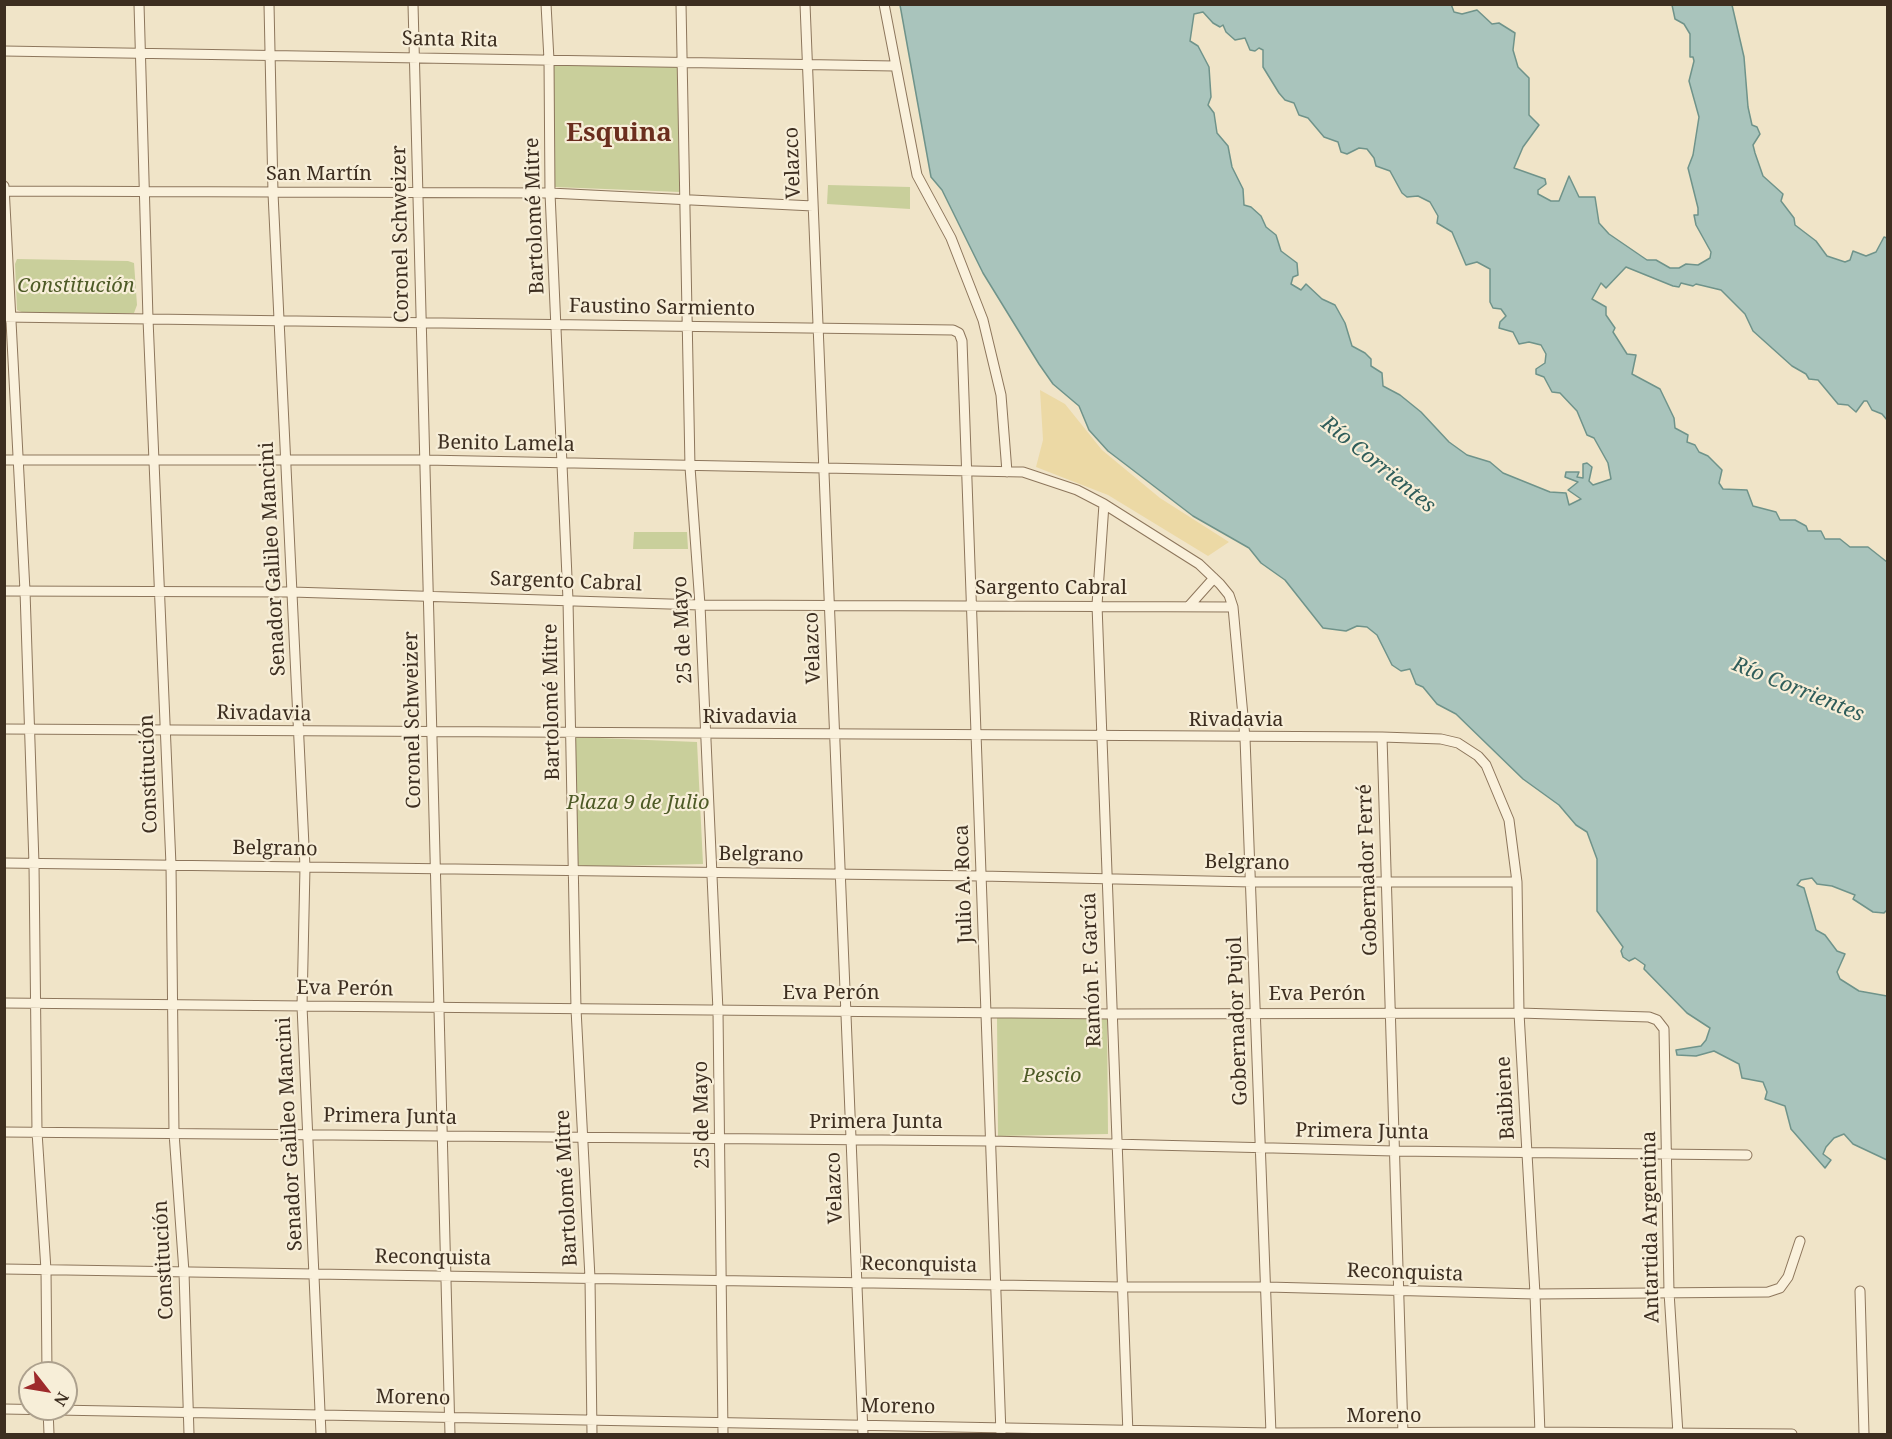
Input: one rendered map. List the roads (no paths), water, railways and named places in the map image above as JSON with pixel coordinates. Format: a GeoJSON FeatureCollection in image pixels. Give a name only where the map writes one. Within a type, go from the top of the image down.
{"type":"FeatureCollection","features":[{"type":"Feature","properties":{"kind":"street","name":"Constitución"},"geometry":{"type":"LineString","coordinates":[[139,4],[148,319],[171,865],[174,1134],[184,1272],[189,1434]]}},
{"type":"Feature","properties":{"kind":"street","name":"Senador Galileo Mancini"},"geometry":{"type":"LineString","coordinates":[[269,4],[273,192],[305,867],[302,1006],[310,1135],[321,1434]]}},
{"type":"Feature","properties":{"kind":"street","name":"Coronel Schweizer"},"geometry":{"type":"LineString","coordinates":[[413,4],[450,1434]]}},
{"type":"Feature","properties":{"kind":"street","name":"Bartolomé Mitre"},"geometry":{"type":"LineString","coordinates":[[546,4],[549,60],[550,193],[568,600],[576,1009],[590,1278],[592,1434]]}},
{"type":"Feature","properties":{"kind":"street","name":"25 de Mayo"},"geometry":{"type":"LineString","coordinates":[[681,4],[690,467],[700,605],[718,1011],[723,1280],[723,1434]]}},
{"type":"Feature","properties":{"kind":"street","name":"Velazco"},"geometry":{"type":"LineString","coordinates":[[805,4],[863,1429]]}},
{"type":"Feature","properties":{"kind":"street"},"geometry":{"type":"LineString","coordinates":[[884,4],[894,66],[917,175],[951,238],[983,320],[1001,395],[1007,472]]}},
{"type":"Feature","properties":{"kind":"street","name":"Santa Rita"},"geometry":{"type":"LineString","coordinates":[[4,51],[894,66]]}},
{"type":"Feature","properties":{"kind":"street"},"geometry":{"type":"LineString","coordinates":[[5,189],[8,317],[25,591],[30,730],[37,1132],[46,1270],[47,1361]]}},
{"type":"Feature","properties":{"kind":"street","name":"San Martín"},"geometry":{"type":"LineString","coordinates":[[5,189],[550,193],[813,206]]}},
{"type":"Feature","properties":{"kind":"street","name":"Faustino Sarmiento"},"geometry":{"type":"LineString","coordinates":[[8,317],[953,330],[959,333]]}},
{"type":"Feature","properties":{"kind":"street","name":"Julio A. Roca"},"geometry":{"type":"LineString","coordinates":[[959,333],[962,341],[967,470],[1001,1430]]}},
{"type":"Feature","properties":{"kind":"street","name":"Benito Lamela"},"geometry":{"type":"LineString","coordinates":[[4,460],[425,460],[1023,472],[1049,480],[1104,504],[1190,558],[1214,578],[1229,595],[1233,607]]}},
{"type":"Feature","properties":{"kind":"street","name":"Ramón F. García"},"geometry":{"type":"LineString","coordinates":[[1104,504],[1097,605],[1128,1432]]}},
{"type":"Feature","properties":{"kind":"street"},"geometry":{"type":"LineString","coordinates":[[1189,606],[1214,578]]}},
{"type":"Feature","properties":{"kind":"street","name":"Sargento Cabral"},"geometry":{"type":"LineString","coordinates":[[4,591],[292,592],[700,605],[1233,607]]}},
{"type":"Feature","properties":{"kind":"street","name":"Gobernador Pujol"},"geometry":{"type":"LineString","coordinates":[[1233,607],[1245,738],[1252,882],[1271,1434]]}},
{"type":"Feature","properties":{"kind":"street","name":"Rivadavia"},"geometry":{"type":"LineString","coordinates":[[4,729],[300,733],[1382,737],[1458,743],[1478,756],[1486,765]]}},
{"type":"Feature","properties":{"kind":"street","name":"Gobernador Ferré"},"geometry":{"type":"LineString","coordinates":[[1382,737],[1403,1434]]}},
{"type":"Feature","properties":{"kind":"street","name":"Baibiene"},"geometry":{"type":"LineString","coordinates":[[1486,765],[1509,820],[1517,882],[1519,1013],[1535,1294],[1540,1433]]}},
{"type":"Feature","properties":{"kind":"street","name":"Belgrano"},"geometry":{"type":"LineString","coordinates":[[4,863],[981,876],[1252,882],[1386,880],[1517,882]]}},
{"type":"Feature","properties":{"kind":"street","name":"Eva Perón"},"geometry":{"type":"LineString","coordinates":[[4,1003],[1112,1014],[1519,1013],[1657,1020]]}},
{"type":"Feature","properties":{"kind":"street","name":"Antartida Argentina"},"geometry":{"type":"LineString","coordinates":[[1657,1020],[1664,1029],[1669,1292],[1678,1434]]}},
{"type":"Feature","properties":{"kind":"street","name":"Primera Junta"},"geometry":{"type":"LineString","coordinates":[[4,1132],[1117,1142],[1394,1151],[1746,1155]]}},
{"type":"Feature","properties":{"kind":"street","name":"Reconquista"},"geometry":{"type":"LineString","coordinates":[[4,1269],[1122,1287],[1267,1287],[1535,1294],[1768,1292],[1780,1287],[1788,1277],[1800,1241]]}},
{"type":"Feature","properties":{"kind":"street"},"geometry":{"type":"LineString","coordinates":[[1860,1291],[1864,1434]]}},
{"type":"Feature","properties":{"kind":"street","name":"Moreno"},"geometry":{"type":"LineString","coordinates":[[78,1410],[723,1422],[863,1429],[1271,1434],[1792,1434]]}},
{"type":"Feature","properties":{"kind":"water","name":"Río Corrientes"},"geometry":{"type":"Polygon","coordinates":[[[1451,4],[1454,12],[1462,14],[1477,10],[1492,24],[1499,23],[1515,33],[1513,50],[1518,67],[1529,78],[1529,115],[1539,125],[1523,147],[1514,168],[1545,179],[1546,184],[1538,190],[1538,194],[1551,201],[1559,201],[1569,176],[1579,197],[1595,197],[1599,223],[1609,234],[1647,260],[1656,260],[1670,268],[1679,268],[1686,264],[1698,265],[1710,258],[1711,252],[1696,225],[1694,215],[1698,215],[1698,208],[1688,168],[1693,155],[1699,117],[1689,81],[1694,61],[1693,57],[1690,57],[1690,34],[1684,24],[1675,19],[1672,5],[1732,5],[1744,57],[1748,107],[1752,125],[1757,127],[1760,134],[1753,145],[1755,153],[1763,176],[1783,194],[1781,201],[1794,218],[1795,225],[1816,241],[1827,256],[1845,262],[1850,260],[1853,251],[1866,256],[1876,252],[1884,237],[1887,238],[1887,420],[1882,414],[1872,410],[1867,401],[1864,401],[1856,412],[1848,405],[1838,404],[1818,380],[1809,379],[1806,374],[1792,366],[1753,331],[1745,314],[1721,290],[1696,284],[1693,286],[1681,283],[1679,287],[1673,286],[1626,267],[1606,288],[1601,283],[1592,299],[1606,307],[1606,315],[1615,328],[1613,332],[1627,354],[1636,355],[1632,374],[1660,389],[1674,418],[1675,428],[1688,435],[1687,442],[1695,445],[1699,452],[1708,456],[1722,470],[1719,483],[1723,489],[1747,490],[1753,506],[1776,512],[1780,520],[1795,520],[1806,526],[1808,531],[1821,531],[1825,539],[1840,539],[1850,547],[1868,547],[1887,562],[1887,910],[1884,913],[1873,912],[1853,899],[1855,895],[1832,886],[1817,884],[1812,878],[1801,880],[1797,885],[1804,888],[1816,930],[1825,935],[1837,951],[1845,954],[1837,972],[1840,979],[1859,991],[1887,996],[1887,1160],[1853,1144],[1844,1134],[1834,1138],[1826,1147],[1823,1154],[1831,1160],[1825,1168],[1791,1129],[1785,1106],[1765,1099],[1767,1092],[1763,1082],[1742,1078],[1739,1064],[1714,1051],[1696,1056],[1677,1055],[1676,1050],[1701,1046],[1710,1028],[1687,1013],[1644,969],[1645,965],[1635,958],[1629,961],[1623,957],[1621,951],[1623,947],[1597,911],[1597,859],[1587,832],[1576,825],[1559,805],[1523,779],[1456,714],[1437,704],[1423,687],[1416,684],[1410,669],[1401,671],[1392,665],[1377,635],[1367,627],[1357,626],[1346,631],[1323,628],[1285,580],[1261,563],[1249,548],[1193,516],[1108,451],[1089,430],[1079,406],[1053,384],[1039,364],[983,273],[942,190],[931,177],[900,5],[1451,4]],[[1203,12],[1194,14],[1190,41],[1198,46],[1209,67],[1211,97],[1208,105],[1214,113],[1217,133],[1228,146],[1232,167],[1243,189],[1244,205],[1251,207],[1261,216],[1266,227],[1276,235],[1281,251],[1297,263],[1298,275],[1293,277],[1291,284],[1301,290],[1306,284],[1322,299],[1335,305],[1345,323],[1352,346],[1365,353],[1371,359],[1371,366],[1382,373],[1383,386],[1400,395],[1421,412],[1449,442],[1467,455],[1490,462],[1503,473],[1550,492],[1566,493],[1569,505],[1581,499],[1568,490],[1578,482],[1565,477],[1566,472],[1579,472],[1577,477],[1583,478],[1583,464],[1587,463],[1592,467],[1589,481],[1593,485],[1611,479],[1608,463],[1594,438],[1587,435],[1577,411],[1560,393],[1552,392],[1544,377],[1536,374],[1536,369],[1545,363],[1546,354],[1541,345],[1529,342],[1519,344],[1513,332],[1499,328],[1500,322],[1506,316],[1501,309],[1493,308],[1490,302],[1490,269],[1477,262],[1466,265],[1452,232],[1437,223],[1438,216],[1430,202],[1418,196],[1407,197],[1402,193],[1390,171],[1376,166],[1374,158],[1367,149],[1359,148],[1347,154],[1341,152],[1338,142],[1324,137],[1308,118],[1299,115],[1294,103],[1285,100],[1263,67],[1263,50],[1259,48],[1255,51],[1250,50],[1245,38],[1235,40],[1226,32],[1223,25],[1220,27],[1203,12]]]}},
{"type":"Feature","properties":{"kind":"district","name":"Esquina"},"geometry":{"type":"Point","coordinates":[619,134]}},
{"type":"Feature","properties":{"kind":"park label","name":"Plaza 9 de Julio"},"geometry":{"type":"Point","coordinates":[638,803]}},
{"type":"Feature","properties":{"kind":"park label","name":"Pescio"},"geometry":{"type":"Point","coordinates":[1052,1076]}}]}
